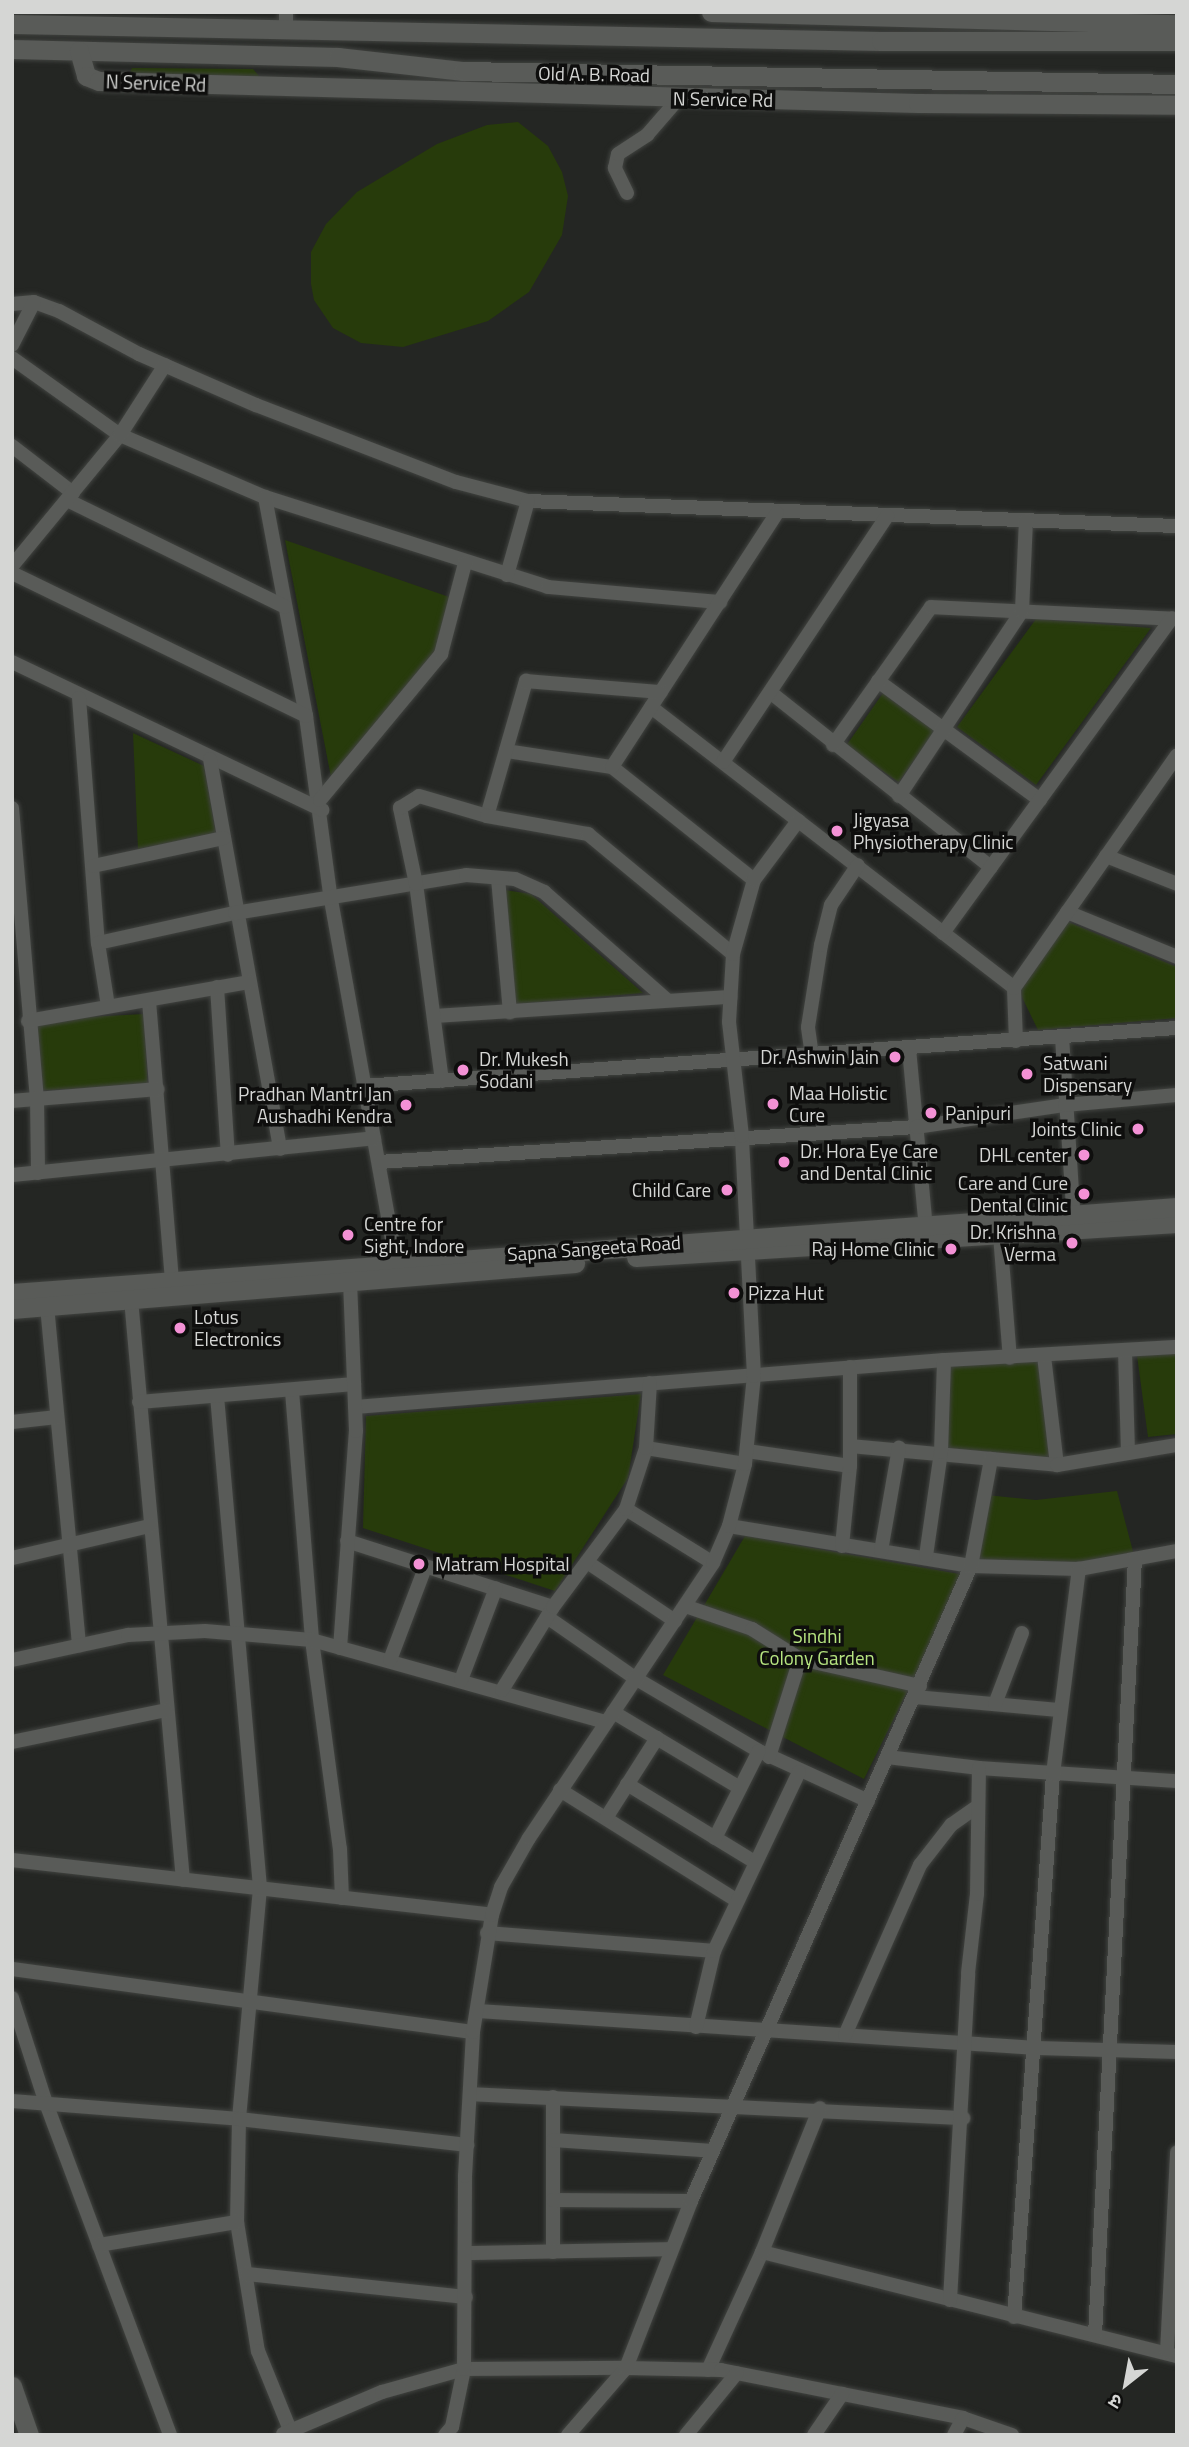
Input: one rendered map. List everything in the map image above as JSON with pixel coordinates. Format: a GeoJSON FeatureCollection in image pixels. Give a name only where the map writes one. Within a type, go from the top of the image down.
{"type":"FeatureCollection","features":[{"type":"Feature","properties":{"kind":"main road"},"geometry":{"type":"LineString","coordinates":[[711,12],[1177,24]]}},
{"type":"Feature","properties":{"kind":"main road"},"geometry":{"type":"LineString","coordinates":[[988,42],[989,18]]}},
{"type":"Feature","properties":{"kind":"main road"},"geometry":{"type":"LineString","coordinates":[[12,24],[286,21],[470,30],[881,41],[1177,41]]}},
{"type":"Feature","properties":{"kind":"main road","name":"Old A. B. Road"},"geometry":{"type":"LineString","coordinates":[[12,50],[338,57],[463,71],[908,82],[970,78],[1177,84]]}},
{"type":"Feature","properties":{"kind":"main road","name":"N Service Rd"},"geometry":{"type":"LineString","coordinates":[[79,51],[86,75],[99,81],[680,97],[1177,105]]}},
{"type":"Feature","properties":{"kind":"main road"},"geometry":{"type":"LineString","coordinates":[[970,78],[1005,104]]}},
{"type":"Feature","properties":{"kind":"main road","name":"Sapna Sangeeta Road"},"geometry":{"type":"LineString","coordinates":[[744,1245],[1000,1236],[1177,1207]]}},
{"type":"Feature","properties":{"kind":"main road","name":"Sapna Sangeeta Road"},"geometry":{"type":"LineString","coordinates":[[12,1293],[172,1280],[398,1270],[744,1245],[926,1228],[1177,1223]]}},
{"type":"Feature","properties":{"kind":"main road","name":"Sapna Sangeeta Road"},"geometry":{"type":"LineString","coordinates":[[12,1309],[350,1281],[398,1270]]}},
{"type":"Feature","properties":{"kind":"main road"},"geometry":{"type":"LineString","coordinates":[[12,2386],[29,2435]]}},
{"type":"Feature","properties":{"kind":"street"},"geometry":{"type":"LineString","coordinates":[[627,193],[615,168],[618,154],[647,135],[680,97]]}},
{"type":"Feature","properties":{"kind":"street"},"geometry":{"type":"LineString","coordinates":[[12,345],[34,302]]}},
{"type":"Feature","properties":{"kind":"street"},"geometry":{"type":"LineString","coordinates":[[12,304],[34,302],[165,365],[456,482],[528,501],[777,513],[1177,526]]}},
{"type":"Feature","properties":{"kind":"street"},"geometry":{"type":"LineString","coordinates":[[12,358],[120,435],[265,497],[465,563],[548,587],[720,601]]}},
{"type":"Feature","properties":{"kind":"street"},"geometry":{"type":"LineString","coordinates":[[12,566],[120,435],[165,365]]}},
{"type":"Feature","properties":{"kind":"street"},"geometry":{"type":"LineString","coordinates":[[12,446],[70,497],[285,607]]}},
{"type":"Feature","properties":{"kind":"street"},"geometry":{"type":"LineString","coordinates":[[265,497],[321,805],[331,900],[363,1086],[398,1270]]}},
{"type":"Feature","properties":{"kind":"street"},"geometry":{"type":"LineString","coordinates":[[507,575],[528,501]]}},
{"type":"Feature","properties":{"kind":"street"},"geometry":{"type":"LineString","coordinates":[[612,767],[777,513]]}},
{"type":"Feature","properties":{"kind":"street"},"geometry":{"type":"LineString","coordinates":[[723,762],[887,516]]}},
{"type":"Feature","properties":{"kind":"street"},"geometry":{"type":"LineString","coordinates":[[900,796],[1022,611],[1026,520]]}},
{"type":"Feature","properties":{"kind":"street"},"geometry":{"type":"LineString","coordinates":[[321,805],[442,654],[465,563]]}},
{"type":"Feature","properties":{"kind":"street"},"geometry":{"type":"LineString","coordinates":[[12,573],[306,716]]}},
{"type":"Feature","properties":{"kind":"street"},"geometry":{"type":"LineString","coordinates":[[833,745],[931,607],[1174,618]]}},
{"type":"Feature","properties":{"kind":"street"},"geometry":{"type":"LineString","coordinates":[[943,933],[1174,618]]}},
{"type":"Feature","properties":{"kind":"street"},"geometry":{"type":"LineString","coordinates":[[12,663],[79,698],[321,805]]}},
{"type":"Feature","properties":{"kind":"street"},"geometry":{"type":"LineString","coordinates":[[488,816],[526,681],[661,692]]}},
{"type":"Feature","properties":{"kind":"street"},"geometry":{"type":"LineString","coordinates":[[878,681],[1040,800]]}},
{"type":"Feature","properties":{"kind":"street"},"geometry":{"type":"LineString","coordinates":[[770,692],[833,745],[991,867]]}},
{"type":"Feature","properties":{"kind":"street"},"geometry":{"type":"LineString","coordinates":[[79,698],[98,943],[108,1006]]}},
{"type":"Feature","properties":{"kind":"street"},"geometry":{"type":"LineString","coordinates":[[651,707],[1014,988]]}},
{"type":"Feature","properties":{"kind":"street"},"geometry":{"type":"LineString","coordinates":[[506,751],[612,767],[754,880]]}},
{"type":"Feature","properties":{"kind":"street"},"geometry":{"type":"LineString","coordinates":[[1016,1041],[1014,988],[1177,755]]}},
{"type":"Feature","properties":{"kind":"street"},"geometry":{"type":"LineString","coordinates":[[210,758],[234,914],[250,982],[280,1149]]}},
{"type":"Feature","properties":{"kind":"street"},"geometry":{"type":"LineString","coordinates":[[442,1081],[416,884],[400,808],[419,796],[488,816],[588,834],[601,841],[733,954]]}},
{"type":"Feature","properties":{"kind":"street"},"geometry":{"type":"LineString","coordinates":[[12,808],[15,873],[37,1098],[38,1173]]}},
{"type":"Feature","properties":{"kind":"street"},"geometry":{"type":"LineString","coordinates":[[445,2435],[452,2427],[464,2369],[473,2032],[492,1915],[501,1887],[560,1790],[713,1563],[729,1526],[746,1458],[754,1376],[744,1245],[742,1136],[731,1063],[730,997],[733,954],[754,880],[798,821]]}},
{"type":"Feature","properties":{"kind":"street"},"geometry":{"type":"LineString","coordinates":[[93,866],[224,838]]}},
{"type":"Feature","properties":{"kind":"street"},"geometry":{"type":"LineString","coordinates":[[1105,856],[1177,884]]}},
{"type":"Feature","properties":{"kind":"street"},"geometry":{"type":"LineString","coordinates":[[812,1056],[808,1027],[821,945],[831,905],[858,865]]}},
{"type":"Feature","properties":{"kind":"street"},"geometry":{"type":"LineString","coordinates":[[98,943],[234,914],[331,900],[466,875],[498,878],[544,892],[666,999]]}},
{"type":"Feature","properties":{"kind":"street"},"geometry":{"type":"LineString","coordinates":[[498,878],[510,1012]]}},
{"type":"Feature","properties":{"kind":"street"},"geometry":{"type":"LineString","coordinates":[[1067,912],[1177,957]]}},
{"type":"Feature","properties":{"kind":"street"},"geometry":{"type":"LineString","coordinates":[[28,1021],[250,982]]}},
{"type":"Feature","properties":{"kind":"street"},"geometry":{"type":"LineString","coordinates":[[217,986],[228,1155]]}},
{"type":"Feature","properties":{"kind":"street"},"geometry":{"type":"LineString","coordinates":[[434,1016],[666,999],[730,997]]}},
{"type":"Feature","properties":{"kind":"street"},"geometry":{"type":"LineString","coordinates":[[149,1000],[172,1280]]}},
{"type":"Feature","properties":{"kind":"street"},"geometry":{"type":"LineString","coordinates":[[363,1086],[731,1063],[1177,1028]]}},
{"type":"Feature","properties":{"kind":"street"},"geometry":{"type":"LineString","coordinates":[[1062,1037],[1074,1223]]}},
{"type":"Feature","properties":{"kind":"street"},"geometry":{"type":"LineString","coordinates":[[909,1049],[926,1228]]}},
{"type":"Feature","properties":{"kind":"street"},"geometry":{"type":"LineString","coordinates":[[12,1101],[158,1089]]}},
{"type":"Feature","properties":{"kind":"street"},"geometry":{"type":"LineString","coordinates":[[379,1162],[742,1136],[916,1127],[1065,1105],[1177,1095]]}},
{"type":"Feature","properties":{"kind":"street"},"geometry":{"type":"LineString","coordinates":[[12,1175],[374,1138]]}},
{"type":"Feature","properties":{"kind":"street"},"geometry":{"type":"LineString","coordinates":[[1000,1236],[1010,1358]]}},
{"type":"Feature","properties":{"kind":"street"},"geometry":{"type":"LineString","coordinates":[[340,1647],[355,1407],[350,1281]]}},
{"type":"Feature","properties":{"kind":"street"},"geometry":{"type":"LineString","coordinates":[[131,1298],[183,1880]]}},
{"type":"Feature","properties":{"kind":"street"},"geometry":{"type":"LineString","coordinates":[[47,1306],[72,1542],[79,1645]]}},
{"type":"Feature","properties":{"kind":"street"},"geometry":{"type":"LineString","coordinates":[[355,1407],[944,1360],[1177,1347]]}},
{"type":"Feature","properties":{"kind":"street"},"geometry":{"type":"LineString","coordinates":[[1125,1351],[1128,1453]]}},
{"type":"Feature","properties":{"kind":"street"},"geometry":{"type":"LineString","coordinates":[[1044,1356],[1057,1465]]}},
{"type":"Feature","properties":{"kind":"street"},"geometry":{"type":"LineString","coordinates":[[926,1556],[941,1452],[944,1360]]}},
{"type":"Feature","properties":{"kind":"street"},"geometry":{"type":"LineString","coordinates":[[842,1546],[850,1466],[850,1367]]}},
{"type":"Feature","properties":{"kind":"street"},"geometry":{"type":"LineString","coordinates":[[502,1690],[550,1612],[626,1509],[646,1448],[650,1383]]}},
{"type":"Feature","properties":{"kind":"street"},"geometry":{"type":"LineString","coordinates":[[139,1402],[354,1384]]}},
{"type":"Feature","properties":{"kind":"street"},"geometry":{"type":"LineString","coordinates":[[292,1391],[312,1640],[340,1849],[342,1898]]}},
{"type":"Feature","properties":{"kind":"street"},"geometry":{"type":"LineString","coordinates":[[217,1396],[260,1888],[239,2119],[237,2222],[258,2351],[286,2433],[382,2392],[464,2369],[626,2368],[737,2373],[963,2418],[1012,2435]]}},
{"type":"Feature","properties":{"kind":"street"},"geometry":{"type":"LineString","coordinates":[[12,1422],[57,1417]]}},
{"type":"Feature","properties":{"kind":"street"},"geometry":{"type":"LineString","coordinates":[[850,1446],[898,1448],[1057,1465],[1177,1445]]}},
{"type":"Feature","properties":{"kind":"street"},"geometry":{"type":"LineString","coordinates":[[646,1448],[850,1466]]}},
{"type":"Feature","properties":{"kind":"street"},"geometry":{"type":"LineString","coordinates":[[881,1551],[898,1448]]}},
{"type":"Feature","properties":{"kind":"street"},"geometry":{"type":"LineString","coordinates":[[568,2435],[626,2368],[691,2201],[736,2107],[971,1566],[991,1459]]}},
{"type":"Feature","properties":{"kind":"street"},"geometry":{"type":"LineString","coordinates":[[626,1509],[713,1563]]}},
{"type":"Feature","properties":{"kind":"street"},"geometry":{"type":"LineString","coordinates":[[12,1558],[150,1526]]}},
{"type":"Feature","properties":{"kind":"street"},"geometry":{"type":"LineString","coordinates":[[729,1526],[842,1546],[926,1556],[971,1566],[1079,1569],[1177,1551]]}},
{"type":"Feature","properties":{"kind":"street"},"geometry":{"type":"LineString","coordinates":[[347,1541],[425,1568],[496,1588],[550,1612],[635,1678],[764,1754],[868,1801]]}},
{"type":"Feature","properties":{"kind":"street"},"geometry":{"type":"LineString","coordinates":[[1095,2335],[1135,1559]]}},
{"type":"Feature","properties":{"kind":"street"},"geometry":{"type":"LineString","coordinates":[[587,1562],[675,1621]]}},
{"type":"Feature","properties":{"kind":"street"},"geometry":{"type":"LineString","coordinates":[[390,1660],[425,1568]]}},
{"type":"Feature","properties":{"kind":"street"},"geometry":{"type":"LineString","coordinates":[[1014,2317],[1037,2048],[1053,1774],[1059,1710],[1079,1569]]}},
{"type":"Feature","properties":{"kind":"street"},"geometry":{"type":"LineString","coordinates":[[461,1680],[496,1588]]}},
{"type":"Feature","properties":{"kind":"street"},"geometry":{"type":"LineString","coordinates":[[685,1606],[752,1629],[800,1660],[918,1692],[995,1704],[1059,1710]]}},
{"type":"Feature","properties":{"kind":"street"},"geometry":{"type":"LineString","coordinates":[[12,1660],[79,1645],[159,1634],[237,1633],[312,1640],[610,1717],[657,1738],[740,1788]]}},
{"type":"Feature","properties":{"kind":"street"},"geometry":{"type":"LineString","coordinates":[[995,1704],[1022,1633]]}},
{"type":"Feature","properties":{"kind":"street"},"geometry":{"type":"LineString","coordinates":[[715,1838],[740,1788],[764,1754],[800,1660]]}},
{"type":"Feature","properties":{"kind":"street"},"geometry":{"type":"LineString","coordinates":[[12,1742],[166,1710]]}},
{"type":"Feature","properties":{"kind":"street"},"geometry":{"type":"LineString","coordinates":[[606,1818],[657,1738]]}},
{"type":"Feature","properties":{"kind":"street"},"geometry":{"type":"LineString","coordinates":[[887,1757],[979,1769],[1177,1781]]}},
{"type":"Feature","properties":{"kind":"street"},"geometry":{"type":"LineString","coordinates":[[950,2300],[963,2118],[979,1769]]}},
{"type":"Feature","properties":{"kind":"street"},"geometry":{"type":"LineString","coordinates":[[696,2026],[714,1951],[753,1861],[799,1772]]}},
{"type":"Feature","properties":{"kind":"street"},"geometry":{"type":"LineString","coordinates":[[627,1784],[753,1861]]}},
{"type":"Feature","properties":{"kind":"street"},"geometry":{"type":"LineString","coordinates":[[560,1790],[736,1900]]}},
{"type":"Feature","properties":{"kind":"street"},"geometry":{"type":"LineString","coordinates":[[845,2035],[920,1865],[951,1825],[978,1806]]}},
{"type":"Feature","properties":{"kind":"street"},"geometry":{"type":"LineString","coordinates":[[12,1860],[492,1915]]}},
{"type":"Feature","properties":{"kind":"street"},"geometry":{"type":"LineString","coordinates":[[487,1933],[714,1951]]}},
{"type":"Feature","properties":{"kind":"street"},"geometry":{"type":"LineString","coordinates":[[12,1969],[473,2032]]}},
{"type":"Feature","properties":{"kind":"street"},"geometry":{"type":"LineString","coordinates":[[12,1997],[46,2103],[170,2435]]}},
{"type":"Feature","properties":{"kind":"street"},"geometry":{"type":"LineString","coordinates":[[478,2011],[965,2041],[1037,2048],[1177,2052]]}},
{"type":"Feature","properties":{"kind":"street"},"geometry":{"type":"LineString","coordinates":[[470,2094],[736,2107],[820,2108],[963,2118]]}},
{"type":"Feature","properties":{"kind":"street"},"geometry":{"type":"LineString","coordinates":[[553,2097],[553,2252]]}},
{"type":"Feature","properties":{"kind":"street"},"geometry":{"type":"LineString","coordinates":[[12,2101],[239,2119],[468,2145]]}},
{"type":"Feature","properties":{"kind":"street"},"geometry":{"type":"LineString","coordinates":[[708,2370],[762,2252],[820,2108]]}},
{"type":"Feature","properties":{"kind":"street"},"geometry":{"type":"LineString","coordinates":[[553,2140],[713,2151]]}},
{"type":"Feature","properties":{"kind":"street"},"geometry":{"type":"LineString","coordinates":[[1172,2354],[1177,2152]]}},
{"type":"Feature","properties":{"kind":"street"},"geometry":{"type":"LineString","coordinates":[[553,2200],[691,2201]]}},
{"type":"Feature","properties":{"kind":"street"},"geometry":{"type":"LineString","coordinates":[[99,2245],[237,2222]]}},
{"type":"Feature","properties":{"kind":"street"},"geometry":{"type":"LineString","coordinates":[[467,2253],[671,2249]]}},
{"type":"Feature","properties":{"kind":"street"},"geometry":{"type":"LineString","coordinates":[[762,2252],[1014,2317],[1172,2354]]}},
{"type":"Feature","properties":{"kind":"street"},"geometry":{"type":"LineString","coordinates":[[247,2274],[466,2297]]}},
{"type":"Feature","properties":{"kind":"street"},"geometry":{"type":"LineString","coordinates":[[1172,2354],[1177,2332]]}},
{"type":"Feature","properties":{"kind":"street"},"geometry":{"type":"LineString","coordinates":[[686,2435],[737,2373]]}},
{"type":"Feature","properties":{"kind":"street"},"geometry":{"type":"LineString","coordinates":[[814,2435],[842,2394]]}},
{"type":"Feature","properties":{"kind":"street"},"geometry":{"type":"LineString","coordinates":[[954,2435],[963,2418]]}},
{"type":"Feature","properties":{"kind":"green space"},"geometry":{"type":"Polygon","coordinates":[[[132,68],[253,69],[269,87],[125,82],[132,68]]]}},
{"type":"Feature","properties":{"kind":"green space"},"geometry":{"type":"Polygon","coordinates":[[[518,122],[548,146],[562,172],[568,196],[562,235],[529,292],[488,321],[403,347],[361,343],[333,328],[314,300],[311,284],[311,252],[326,224],[357,192],[437,144],[487,125],[518,122]]]}},
{"type":"Feature","properties":{"kind":"green space"},"geometry":{"type":"Polygon","coordinates":[[[285,540],[452,598],[440,651],[331,777],[285,540]]]}},
{"type":"Feature","properties":{"kind":"green space"},"geometry":{"type":"Polygon","coordinates":[[[1036,619],[1151,628],[1036,785],[957,727],[1036,619]]]}},
{"type":"Feature","properties":{"kind":"green space"},"geometry":{"type":"Polygon","coordinates":[[[883,693],[935,730],[899,782],[846,745],[883,693]]]}},
{"type":"Feature","properties":{"kind":"green space"},"geometry":{"type":"Polygon","coordinates":[[[133,733],[204,766],[216,834],[138,849],[133,733]]]}},
{"type":"Feature","properties":{"kind":"green space"},"geometry":{"type":"Polygon","coordinates":[[[505,890],[531,894],[643,993],[515,1004],[505,890]]]}},
{"type":"Feature","properties":{"kind":"green space"},"geometry":{"type":"Polygon","coordinates":[[[1066,921],[1177,967],[1177,1018],[1038,1030],[1019,991],[1066,921]]]}},
{"type":"Feature","properties":{"kind":"green space"},"geometry":{"type":"Polygon","coordinates":[[[144,1014],[148,1085],[35,1091],[31,1020],[144,1014]]]}},
{"type":"Feature","properties":{"kind":"green space"},"geometry":{"type":"Polygon","coordinates":[[[1177,1346],[1177,1434],[1148,1437],[1136,1348],[1177,1346]]]}},
{"type":"Feature","properties":{"kind":"green space"},"geometry":{"type":"Polygon","coordinates":[[[1044,1356],[1057,1465],[941,1452],[944,1360],[1044,1356]]]}},
{"type":"Feature","properties":{"kind":"green space"},"geometry":{"type":"Polygon","coordinates":[[[641,1394],[628,1478],[555,1591],[363,1528],[366,1416],[641,1394]]]}},
{"type":"Feature","properties":{"kind":"green space"},"geometry":{"type":"Polygon","coordinates":[[[1117,1491],[1135,1559],[1079,1569],[971,1566],[986,1495],[1036,1500],[1117,1491]]]}},
{"type":"Feature","properties":{"kind":"green space","name":"Sindhi Colony Garden"},"geometry":{"type":"Polygon","coordinates":[[[745,1536],[965,1575],[864,1779],[663,1675],[745,1536]]]}},
{"type":"Feature","properties":{"kind":"place","name":"Jigyasa Physiotherapy Clinic"},"geometry":{"type":"Point","coordinates":[837,831]}},
{"type":"Feature","properties":{"kind":"place","name":"Dr. Ashwin Jain"},"geometry":{"type":"Point","coordinates":[895,1057]}},
{"type":"Feature","properties":{"kind":"place","name":"Dr. Mukesh Sodani"},"geometry":{"type":"Point","coordinates":[463,1070]}},
{"type":"Feature","properties":{"kind":"place","name":"Satwani Dispensary"},"geometry":{"type":"Point","coordinates":[1027,1074]}},
{"type":"Feature","properties":{"kind":"place","name":"Maa Holistic Cure"},"geometry":{"type":"Point","coordinates":[773,1104]}},
{"type":"Feature","properties":{"kind":"place","name":"Pradhan Mantri Jan Aushadhi Kendra"},"geometry":{"type":"Point","coordinates":[406,1105]}},
{"type":"Feature","properties":{"kind":"place","name":"Panipuri"},"geometry":{"type":"Point","coordinates":[931,1113]}},
{"type":"Feature","properties":{"kind":"place","name":"Joints Clinic"},"geometry":{"type":"Point","coordinates":[1138,1129]}},
{"type":"Feature","properties":{"kind":"place","name":"DHL center"},"geometry":{"type":"Point","coordinates":[1084,1155]}},
{"type":"Feature","properties":{"kind":"place","name":"Dr. Hora Eye Care and Dental Clinic"},"geometry":{"type":"Point","coordinates":[784,1162]}},
{"type":"Feature","properties":{"kind":"place","name":"Child Care"},"geometry":{"type":"Point","coordinates":[727,1190]}},
{"type":"Feature","properties":{"kind":"place","name":"Care and Cure Dental Clinic"},"geometry":{"type":"Point","coordinates":[1084,1194]}},
{"type":"Feature","properties":{"kind":"place","name":"Centre for Sight, Indore"},"geometry":{"type":"Point","coordinates":[348,1235]}},
{"type":"Feature","properties":{"kind":"place","name":"Dr. Krishna Verma"},"geometry":{"type":"Point","coordinates":[1072,1243]}},
{"type":"Feature","properties":{"kind":"place","name":"Raj Home Clinic"},"geometry":{"type":"Point","coordinates":[951,1249]}},
{"type":"Feature","properties":{"kind":"place","name":"Pizza Hut"},"geometry":{"type":"Point","coordinates":[734,1293]}},
{"type":"Feature","properties":{"kind":"place","name":"Lotus Electronics"},"geometry":{"type":"Point","coordinates":[180,1328]}},
{"type":"Feature","properties":{"kind":"place","name":"Matram Hospital"},"geometry":{"type":"Point","coordinates":[419,1564]}}]}
